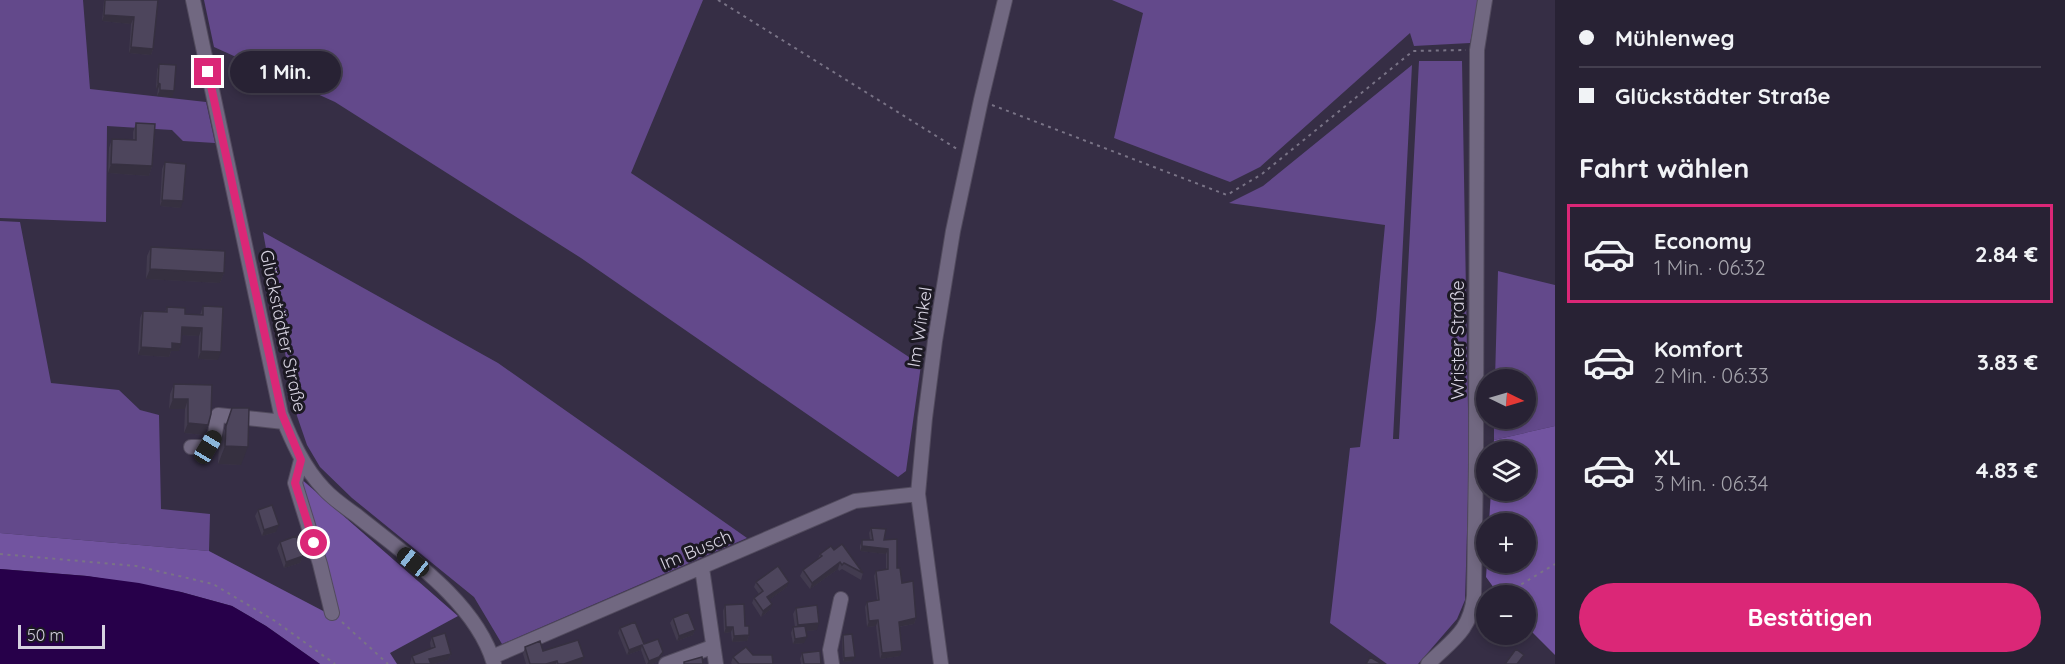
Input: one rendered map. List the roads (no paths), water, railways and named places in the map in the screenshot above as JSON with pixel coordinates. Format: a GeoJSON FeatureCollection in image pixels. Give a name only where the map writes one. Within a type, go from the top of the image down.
{"type":"FeatureCollection","features":[{"type":"Feature","properties":{"kind":"street","name":"Glückstädter Straße"},"geometry":{"type":"LineString","coordinates":[[193,0],[284,422],[301,460],[324,489],[449,594],[477,629],[493,661]]}},
{"type":"Feature","properties":{"kind":"street","name":"Im Winkel"},"geometry":{"type":"LineString","coordinates":[[941,664],[918,494],[935,341],[953,231],[1005,0]]}},
{"type":"Feature","properties":{"kind":"street","name":"Wrister Straße"},"geometry":{"type":"LineString","coordinates":[[1428,664],[1467,624],[1472,614],[1474,596],[1476,50],[1485,0]]}},
{"type":"Feature","properties":{"kind":"street"},"geometry":{"type":"LineString","coordinates":[[191,447],[208,447],[216,434],[219,415],[284,422]]}},
{"type":"Feature","properties":{"kind":"street"},"geometry":{"type":"LineString","coordinates":[[301,460],[295,483],[320,564],[332,613]]}},
{"type":"Feature","properties":{"kind":"street","name":"Im Busch"},"geometry":{"type":"LineString","coordinates":[[493,661],[855,501],[918,494]]}},
{"type":"Feature","properties":{"kind":"street"},"geometry":{"type":"LineString","coordinates":[[702,568],[716,664]]}},
{"type":"Feature","properties":{"kind":"street"},"geometry":{"type":"LineString","coordinates":[[832,664],[830,650],[841,598]]}},
{"type":"Feature","properties":{"kind":"street"},"geometry":{"type":"LineString","coordinates":[[666,664],[712,647]]}}]}
